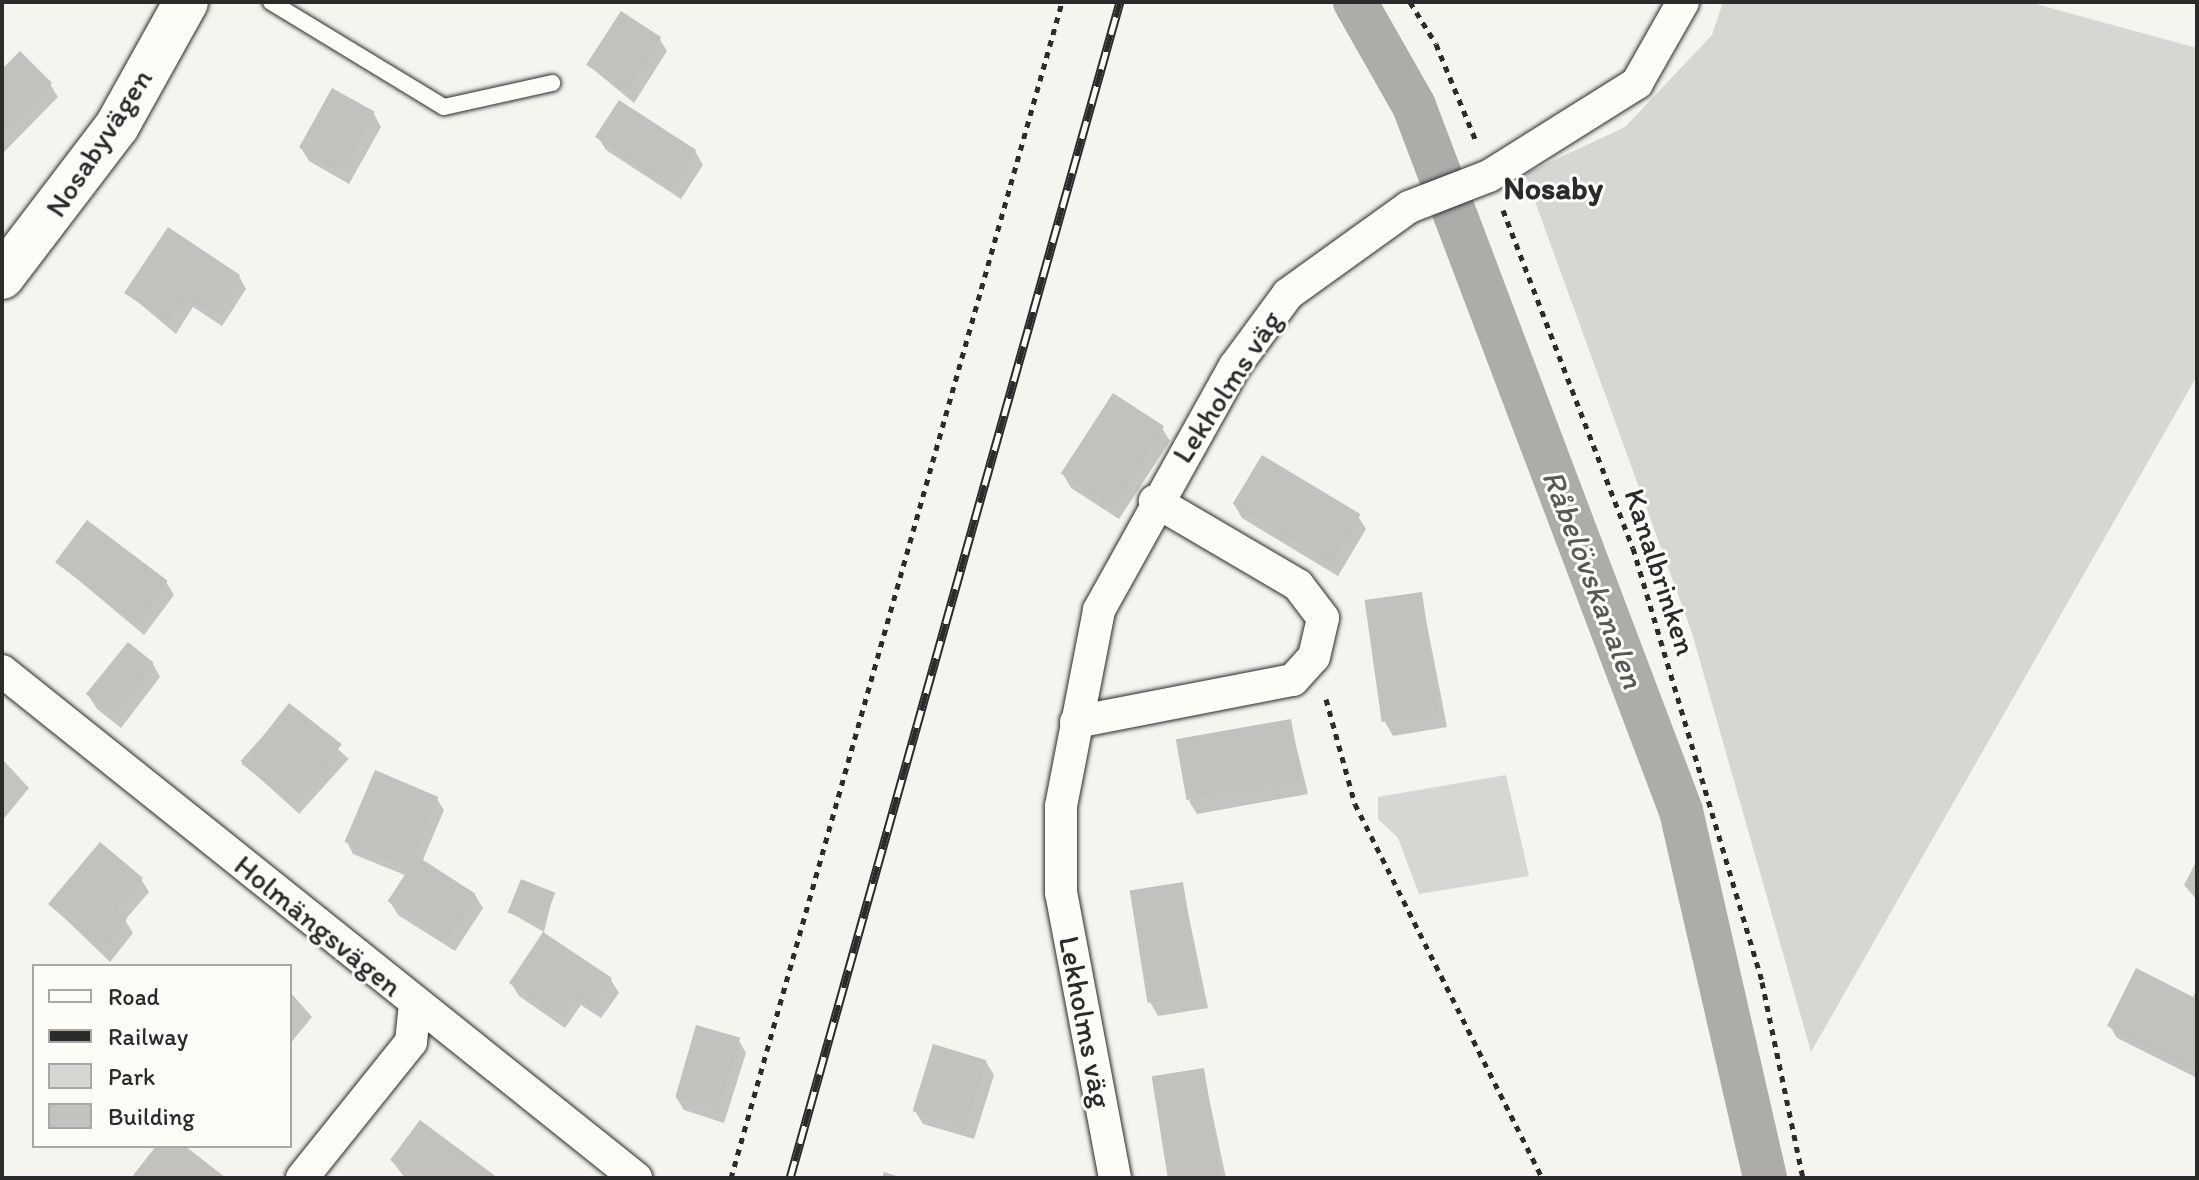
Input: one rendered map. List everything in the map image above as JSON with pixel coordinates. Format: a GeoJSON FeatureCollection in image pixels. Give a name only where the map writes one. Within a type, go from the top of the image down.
{"type":"FeatureCollection","features":[{"type":"Feature","properties":{"kind":"main road","name":"Nosabyvägen"},"geometry":{"type":"LineString","coordinates":[[2,277],[117,126],[186,2]]}},
{"type":"Feature","properties":{"kind":"street","name":"Lekholms väg"},"geometry":{"type":"LineString","coordinates":[[1115,1178],[1061,893],[1061,806],[1099,610],[1155,501],[1235,366],[1288,294],[1409,207],[1482,179],[1637,83],[1683,2]]}},
{"type":"Feature","properties":{"kind":"street"},"geometry":{"type":"LineString","coordinates":[[1076,722],[1293,680],[1314,657],[1323,618],[1298,585],[1155,501]]}},
{"type":"Feature","properties":{"kind":"street","name":"Holmängsvägen"},"geometry":{"type":"LineString","coordinates":[[2,671],[636,1178]]}},
{"type":"Feature","properties":{"kind":"street"},"geometry":{"type":"LineString","coordinates":[[302,1178],[411,1042],[415,1004]]}},
{"type":"Feature","properties":{"kind":"lane"},"geometry":{"type":"LineString","coordinates":[[271,2],[444,107],[552,83]]}},
{"type":"Feature","properties":{"kind":"path"},"geometry":{"type":"LineString","coordinates":[[731,1178],[1062,2]]}},
{"type":"Feature","properties":{"kind":"path","name":"Kanalbrinken"},"geometry":{"type":"LineString","coordinates":[[1410,2],[1436,44],[1482,179],[1633,548],[1762,982],[1803,1178]]}},
{"type":"Feature","properties":{"kind":"path"},"geometry":{"type":"LineString","coordinates":[[1314,657],[1355,804],[1542,1178]]}},
{"type":"Feature","properties":{"kind":"green space"},"geometry":{"type":"Polygon","coordinates":[[[1723,2],[2028,2],[2197,48],[2197,376],[1811,1052],[1692,633],[1525,174],[1625,127],[1712,35],[1723,2]]]}},
{"type":"Feature","properties":{"kind":"green space"},"geometry":{"type":"Polygon","coordinates":[[[1506,775],[1529,876],[1419,894],[1398,838],[1378,819],[1378,797],[1506,775]]]}},
{"type":"Feature","properties":{"kind":"building"},"geometry":{"type":"Polygon","coordinates":[[[621,11],[661,37],[626,91],[586,65],[621,11]]]}},
{"type":"Feature","properties":{"kind":"building"},"geometry":{"type":"Polygon","coordinates":[[[20,51],[52,83],[2,133],[2,69],[20,51]]]}},
{"type":"Feature","properties":{"kind":"building"},"geometry":{"type":"Polygon","coordinates":[[[332,88],[375,112],[342,171],[299,147],[332,88]]]}},
{"type":"Feature","properties":{"kind":"building"},"geometry":{"type":"Polygon","coordinates":[[[619,100],[696,150],[672,187],[595,137],[619,100]]]}},
{"type":"Feature","properties":{"kind":"building"},"geometry":{"type":"Polygon","coordinates":[[[168,227],[240,275],[215,314],[185,295],[168,322],[124,293],[168,227]]]}},
{"type":"Feature","properties":{"kind":"building"},"geometry":{"type":"Polygon","coordinates":[[[1113,393],[1164,426],[1112,507],[1061,474],[1113,393]]]}},
{"type":"Feature","properties":{"kind":"building"},"geometry":{"type":"Polygon","coordinates":[[[1262,455],[1361,514],[1331,563],[1233,504],[1262,455]]]}},
{"type":"Feature","properties":{"kind":"building"},"geometry":{"type":"Polygon","coordinates":[[[87,520],[168,581],[136,623],[55,562],[87,520]]]}},
{"type":"Feature","properties":{"kind":"building"},"geometry":{"type":"Polygon","coordinates":[[[1422,592],[1439,714],[1382,722],[1365,600],[1422,592]]]}},
{"type":"Feature","properties":{"kind":"building"},"geometry":{"type":"Polygon","coordinates":[[[128,642],[154,663],[111,715],[86,694],[128,642]]]}},
{"type":"Feature","properties":{"kind":"building"},"geometry":{"type":"Polygon","coordinates":[[[289,703],[342,744],[294,805],[242,764],[289,703]]]}},
{"type":"Feature","properties":{"kind":"building"},"geometry":{"type":"Polygon","coordinates":[[[1291,719],[1302,780],[1187,800],[1176,739],[1291,719]]]}},
{"type":"Feature","properties":{"kind":"building"},"geometry":{"type":"Polygon","coordinates":[[[375,770],[439,797],[408,869],[345,842],[375,770]]]}},
{"type":"Feature","properties":{"kind":"building"},"geometry":{"type":"Polygon","coordinates":[[[100,842],[143,878],[116,909],[127,919],[102,950],[48,904],[100,842]]]}},
{"type":"Feature","properties":{"kind":"building"},"geometry":{"type":"Polygon","coordinates":[[[417,856],[476,894],[446,939],[388,901],[417,856]]]}},
{"type":"Feature","properties":{"kind":"building"},"geometry":{"type":"Polygon","coordinates":[[[521,879],[555,893],[542,926],[508,912],[521,879]]]}},
{"type":"Feature","properties":{"kind":"building"},"geometry":{"type":"Polygon","coordinates":[[[1183,882],[1201,995],[1147,1003],[1130,890],[1183,882]]]}},
{"type":"Feature","properties":{"kind":"building"},"geometry":{"type":"Polygon","coordinates":[[[543,932],[612,978],[593,1006],[573,993],[557,1016],[509,983],[543,932]]]}},
{"type":"Feature","properties":{"kind":"building"},"geometry":{"type":"Polygon","coordinates":[[[2136,968],[2197,999],[2197,1071],[2107,1026],[2136,968]]]}},
{"type":"Feature","properties":{"kind":"building"},"geometry":{"type":"Polygon","coordinates":[[[696,1025],[740,1038],[720,1110],[675,1097],[696,1025]]]}},
{"type":"Feature","properties":{"kind":"building"},"geometry":{"type":"Polygon","coordinates":[[[933,1044],[987,1060],[966,1127],[913,1111],[933,1044]]]}},
{"type":"Feature","properties":{"kind":"building"},"geometry":{"type":"Polygon","coordinates":[[[1204,1068],[1221,1178],[1168,1178],[1152,1076],[1204,1068]]]}},
{"type":"Feature","properties":{"kind":"building"},"geometry":{"type":"Polygon","coordinates":[[[420,1120],[498,1178],[414,1178],[390,1160],[420,1120]]]}},
{"type":"Feature","properties":{"kind":"building"},"geometry":{"type":"Polygon","coordinates":[[[154,1148],[188,1148],[226,1178],[131,1178],[154,1148]]]}},
{"type":"Feature","properties":{"kind":"waterway","name":"Råbelövskanalen"},"geometry":{"type":"LineString","coordinates":[[1355,2],[1414,106],[1681,811],[1765,1178]]}},
{"type":"Feature","properties":{"kind":"railway"},"geometry":{"type":"LineString","coordinates":[[790,1178],[1120,2]]}},
{"type":"Feature","properties":{"kind":"district","name":"Nosaby"},"geometry":{"type":"Point","coordinates":[1553,188]}}]}
